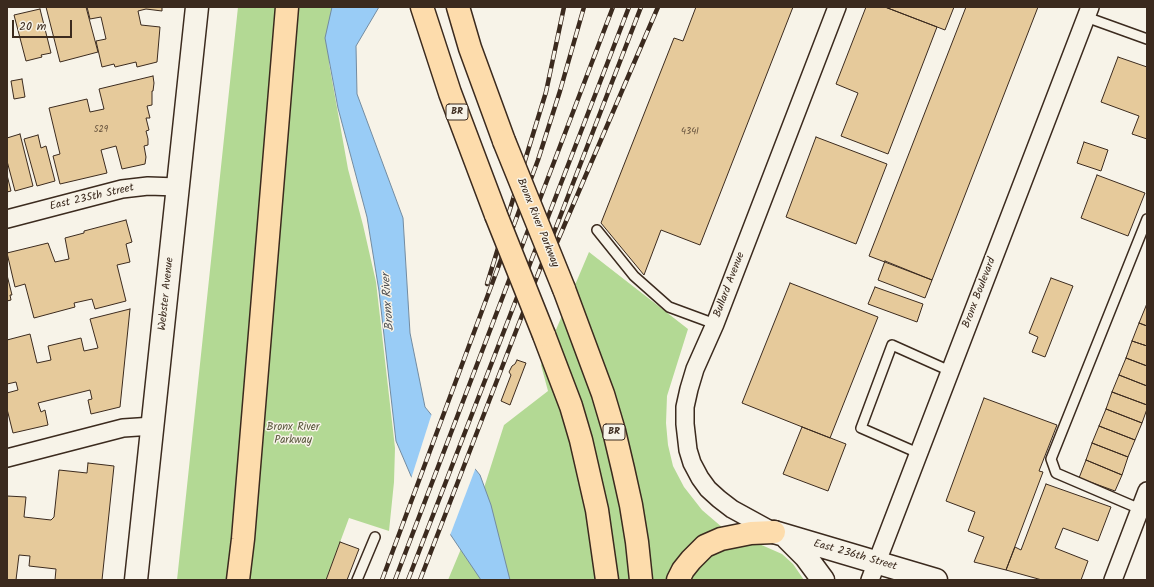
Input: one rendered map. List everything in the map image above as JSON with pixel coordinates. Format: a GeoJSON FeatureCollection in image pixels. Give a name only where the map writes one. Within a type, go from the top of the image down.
{"type":"FeatureCollection","features":[{"type":"Feature","properties":{"kind":"highway"},"geometry":{"type":"LineString","coordinates":[[238,580],[244,531],[288,7]]}},
{"type":"Feature","properties":{"kind":"highway","name":"BR"},"geometry":{"type":"LineString","coordinates":[[422,7],[447,86],[571,406],[581,440],[597,510],[607,580]]}},
{"type":"Feature","properties":{"kind":"highway","name":"Bronx River Parkway"},"geometry":{"type":"LineString","coordinates":[[458,7],[470,48],[504,141],[564,289],[603,394],[614,430],[623,469],[637,542],[641,580]]}},
{"type":"Feature","properties":{"kind":"highway"},"geometry":{"type":"LineString","coordinates":[[678,580],[683,570],[691,560],[706,546],[721,539],[751,533],[779,534]]}},
{"type":"Feature","properties":{"kind":"main road","name":"Webster Avenue"},"geometry":{"type":"LineString","coordinates":[[136,580],[197,7]]}},
{"type":"Feature","properties":{"kind":"main road","name":"East 236th Street"},"geometry":{"type":"LineString","coordinates":[[779,534],[873,571],[936,580]]}},
{"type":"Feature","properties":{"kind":"main road"},"geometry":{"type":"LineString","coordinates":[[779,534],[806,557],[823,580]]}},
{"type":"Feature","properties":{"kind":"street","name":"Bullard Avenue"},"geometry":{"type":"LineString","coordinates":[[779,534],[732,509],[708,489],[700,478],[690,457],[686,437],[686,407],[689,389],[695,369],[715,324],[837,7]]}},
{"type":"Feature","properties":{"kind":"street","name":"Bronx Boulevard"},"geometry":{"type":"LineString","coordinates":[[873,571],[1088,12]]}},
{"type":"Feature","properties":{"kind":"street","name":"East 235th Street"},"geometry":{"type":"LineString","coordinates":[[7,219],[122,189],[148,186],[178,187]]}},
{"type":"Feature","properties":{"kind":"street"},"geometry":{"type":"LineString","coordinates":[[7,458],[123,428],[153,426]]}},
{"type":"Feature","properties":{"kind":"street"},"geometry":{"type":"LineString","coordinates":[[1113,580],[1147,491]]}},
{"type":"Feature","properties":{"kind":"lane"},"geometry":{"type":"LineString","coordinates":[[1088,12],[1147,40]]}},
{"type":"Feature","properties":{"kind":"lane"},"geometry":{"type":"LineString","coordinates":[[1140,509],[1056,473],[1051,459],[1147,219]]}},
{"type":"Feature","properties":{"kind":"lane"},"geometry":{"type":"LineString","coordinates":[[597,230],[634,276],[669,307],[715,324]]}},
{"type":"Feature","properties":{"kind":"lane"},"geometry":{"type":"LineString","coordinates":[[918,453],[861,428],[892,345],[950,371]]}},
{"type":"Feature","properties":{"kind":"lane"},"geometry":{"type":"LineString","coordinates":[[358,580],[375,537]]}},
{"type":"Feature","properties":{"kind":"green space","name":"Bronx River Parkway"},"geometry":{"type":"Polygon","coordinates":[[[238,7],[335,7],[329,36],[329,63],[348,169],[376,282],[395,448],[394,482],[389,531],[349,518],[326,580],[177,580],[238,7]]]}},
{"type":"Feature","properties":{"kind":"green space"},"geometry":{"type":"Polygon","coordinates":[[[589,252],[688,329],[667,396],[666,423],[668,445],[673,466],[684,487],[702,510],[723,528],[782,554],[793,564],[804,580],[448,580],[476,513],[504,425],[548,391],[541,365],[589,252]]]}},
{"type":"Feature","properties":{"kind":"water","name":"Bronx River"},"geometry":{"type":"Polygon","coordinates":[[[332,7],[379,7],[356,46],[357,94],[403,218],[410,333],[425,407],[480,475],[491,505],[510,580],[481,580],[411,476],[396,441],[379,291],[367,217],[338,108],[325,38],[332,7]]]}},
{"type":"Feature","properties":{"kind":"pier"},"geometry":{"type":"Polygon","coordinates":[[[432,413],[476,467],[449,538],[411,479],[432,413]]]}},
{"type":"Feature","properties":{"kind":"building"},"geometry":{"type":"Polygon","coordinates":[[[46,7],[86,7],[98,52],[60,62],[46,7]]]}},
{"type":"Feature","properties":{"kind":"building"},"geometry":{"type":"Polygon","coordinates":[[[87,7],[162,7],[162,11],[146,9],[138,11],[141,25],[160,27],[157,62],[137,67],[136,62],[115,67],[114,64],[102,67],[96,41],[106,39],[101,17],[90,19],[87,7]]]}},
{"type":"Feature","properties":{"kind":"building"},"geometry":{"type":"Polygon","coordinates":[[[696,7],[793,7],[700,245],[661,230],[644,275],[601,223],[674,38],[683,41],[696,7]]]}},
{"type":"Feature","properties":{"kind":"building"},"geometry":{"type":"Polygon","coordinates":[[[866,7],[885,7],[937,27],[888,154],[841,136],[858,93],[836,84],[866,7]]]}},
{"type":"Feature","properties":{"kind":"building"},"geometry":{"type":"Polygon","coordinates":[[[885,7],[954,7],[945,30],[885,7]]]}},
{"type":"Feature","properties":{"kind":"building"},"geometry":{"type":"Polygon","coordinates":[[[966,7],[1038,7],[932,280],[869,256],[966,7]]]}},
{"type":"Feature","properties":{"kind":"building"},"geometry":{"type":"Polygon","coordinates":[[[40,9],[51,53],[26,61],[14,15],[40,9]]]}},
{"type":"Feature","properties":{"kind":"building"},"geometry":{"type":"Polygon","coordinates":[[[1118,57],[1147,67],[1147,139],[1132,134],[1139,116],[1101,102],[1118,57]]]}},
{"type":"Feature","properties":{"kind":"building"},"geometry":{"type":"Polygon","coordinates":[[[153,76],[154,83],[152,91],[152,105],[147,106],[150,118],[146,118],[149,130],[146,131],[148,145],[144,146],[146,157],[145,164],[122,169],[116,146],[101,150],[107,173],[60,184],[53,156],[60,154],[49,108],[87,99],[90,112],[104,109],[99,89],[153,76]]]}},
{"type":"Feature","properties":{"kind":"building"},"geometry":{"type":"Polygon","coordinates":[[[22,79],[25,97],[14,99],[11,81],[22,79]]]}},
{"type":"Feature","properties":{"kind":"building"},"geometry":{"type":"Polygon","coordinates":[[[20,134],[33,186],[15,191],[7,161],[7,138],[20,134]]]}},
{"type":"Feature","properties":{"kind":"building"},"geometry":{"type":"Polygon","coordinates":[[[38,135],[41,148],[46,146],[55,181],[37,186],[24,139],[38,135]]]}},
{"type":"Feature","properties":{"kind":"building"},"geometry":{"type":"Polygon","coordinates":[[[816,137],[887,164],[856,244],[786,217],[816,137]]]}},
{"type":"Feature","properties":{"kind":"building"},"geometry":{"type":"Polygon","coordinates":[[[1084,142],[1108,150],[1101,171],[1077,163],[1084,142]]]}},
{"type":"Feature","properties":{"kind":"building"},"geometry":{"type":"Polygon","coordinates":[[[7,175],[11,191],[7,192],[7,175]]]}},
{"type":"Feature","properties":{"kind":"building"},"geometry":{"type":"Polygon","coordinates":[[[1097,175],[1145,193],[1128,236],[1081,218],[1097,175]]]}},
{"type":"Feature","properties":{"kind":"building"},"geometry":{"type":"Polygon","coordinates":[[[126,220],[132,242],[126,244],[130,262],[117,265],[126,301],[95,309],[92,299],[74,303],[75,307],[34,318],[25,284],[15,287],[7,253],[48,243],[55,262],[69,259],[65,238],[84,233],[84,231],[126,220]]]}},
{"type":"Feature","properties":{"kind":"building"},"geometry":{"type":"Polygon","coordinates":[[[885,261],[932,280],[925,298],[878,280],[885,261]]]}},
{"type":"Feature","properties":{"kind":"building"},"geometry":{"type":"Polygon","coordinates":[[[7,275],[12,295],[10,295],[11,300],[7,301],[7,275]]]}},
{"type":"Feature","properties":{"kind":"building"},"geometry":{"type":"Polygon","coordinates":[[[1051,278],[1073,286],[1045,357],[1032,352],[1038,337],[1029,333],[1051,278]]]}},
{"type":"Feature","properties":{"kind":"building"},"geometry":{"type":"Polygon","coordinates":[[[790,283],[878,317],[830,438],[742,403],[790,283]]]}},
{"type":"Feature","properties":{"kind":"building"},"geometry":{"type":"Polygon","coordinates":[[[875,287],[923,304],[917,322],[868,304],[875,287]]]}},
{"type":"Feature","properties":{"kind":"building"},"geometry":{"type":"Polygon","coordinates":[[[1146,306],[1147,307],[1147,326],[1139,323],[1146,306]]]}},
{"type":"Feature","properties":{"kind":"building"},"geometry":{"type":"Polygon","coordinates":[[[130,309],[120,407],[91,414],[88,400],[92,399],[90,390],[38,403],[41,412],[45,410],[48,425],[13,433],[7,409],[7,393],[18,390],[16,382],[7,384],[7,340],[30,334],[37,363],[51,360],[48,346],[81,338],[84,351],[98,348],[90,319],[130,309]]]}},
{"type":"Feature","properties":{"kind":"building"},"geometry":{"type":"Polygon","coordinates":[[[1139,323],[1147,326],[1147,346],[1132,341],[1139,323]]]}},
{"type":"Feature","properties":{"kind":"building"},"geometry":{"type":"Polygon","coordinates":[[[1132,341],[1147,346],[1147,366],[1126,358],[1132,341]]]}},
{"type":"Feature","properties":{"kind":"building"},"geometry":{"type":"Polygon","coordinates":[[[1126,358],[1147,366],[1147,386],[1119,375],[1126,358]]]}},
{"type":"Feature","properties":{"kind":"building"},"geometry":{"type":"Polygon","coordinates":[[[517,360],[526,363],[510,405],[501,401],[511,375],[509,372],[517,360]]]}},
{"type":"Feature","properties":{"kind":"building"},"geometry":{"type":"Polygon","coordinates":[[[1119,375],[1147,386],[1147,405],[1112,392],[1119,375]]]}},
{"type":"Feature","properties":{"kind":"building"},"geometry":{"type":"Polygon","coordinates":[[[1112,392],[1147,405],[1142,423],[1106,409],[1112,392]]]}},
{"type":"Feature","properties":{"kind":"building"},"geometry":{"type":"Polygon","coordinates":[[[984,398],[1057,425],[1039,471],[1043,472],[1006,570],[974,562],[984,537],[968,531],[975,512],[946,501],[984,398]]]}},
{"type":"Feature","properties":{"kind":"building"},"geometry":{"type":"Polygon","coordinates":[[[1106,409],[1142,423],[1135,440],[1099,426],[1106,409]]]}},
{"type":"Feature","properties":{"kind":"building"},"geometry":{"type":"Polygon","coordinates":[[[1099,426],[1135,440],[1128,457],[1092,443],[1099,426]]]}},
{"type":"Feature","properties":{"kind":"building"},"geometry":{"type":"Polygon","coordinates":[[[802,427],[846,444],[828,491],[783,474],[802,427]]]}},
{"type":"Feature","properties":{"kind":"building"},"geometry":{"type":"Polygon","coordinates":[[[1092,443],[1128,457],[1122,475],[1086,460],[1092,443]]]}},
{"type":"Feature","properties":{"kind":"building"},"geometry":{"type":"Polygon","coordinates":[[[1086,460],[1122,475],[1115,491],[1079,478],[1086,460]]]}},
{"type":"Feature","properties":{"kind":"building"},"geometry":{"type":"Polygon","coordinates":[[[88,463],[114,466],[102,580],[55,580],[56,569],[29,566],[30,556],[19,555],[16,580],[7,580],[7,496],[26,497],[24,517],[51,520],[54,517],[59,470],[87,473],[88,463]]]}},
{"type":"Feature","properties":{"kind":"building"},"geometry":{"type":"Polygon","coordinates":[[[1046,484],[1111,507],[1098,541],[1063,528],[1055,548],[1088,561],[1081,580],[1042,580],[1006,570],[1015,547],[1021,550],[1046,484]]]}},
{"type":"Feature","properties":{"kind":"building"},"geometry":{"type":"Polygon","coordinates":[[[340,542],[359,549],[347,580],[326,580],[340,542]]]}},
{"type":"Feature","properties":{"kind":"railway"},"geometry":{"type":"LineString","coordinates":[[487,284],[546,92],[564,7]]}},
{"type":"Feature","properties":{"kind":"railway"},"geometry":{"type":"LineString","coordinates":[[382,580],[538,160],[560,91],[584,7]]}},
{"type":"Feature","properties":{"kind":"railway"},"geometry":{"type":"LineString","coordinates":[[395,580],[613,7]]}},
{"type":"Feature","properties":{"kind":"railway"},"geometry":{"type":"LineString","coordinates":[[408,580],[629,7]]}},
{"type":"Feature","properties":{"kind":"railway"},"geometry":{"type":"LineString","coordinates":[[420,580],[641,7]]}},
{"type":"Feature","properties":{"kind":"railway"},"geometry":{"type":"LineString","coordinates":[[552,254],[658,7]]}}]}
